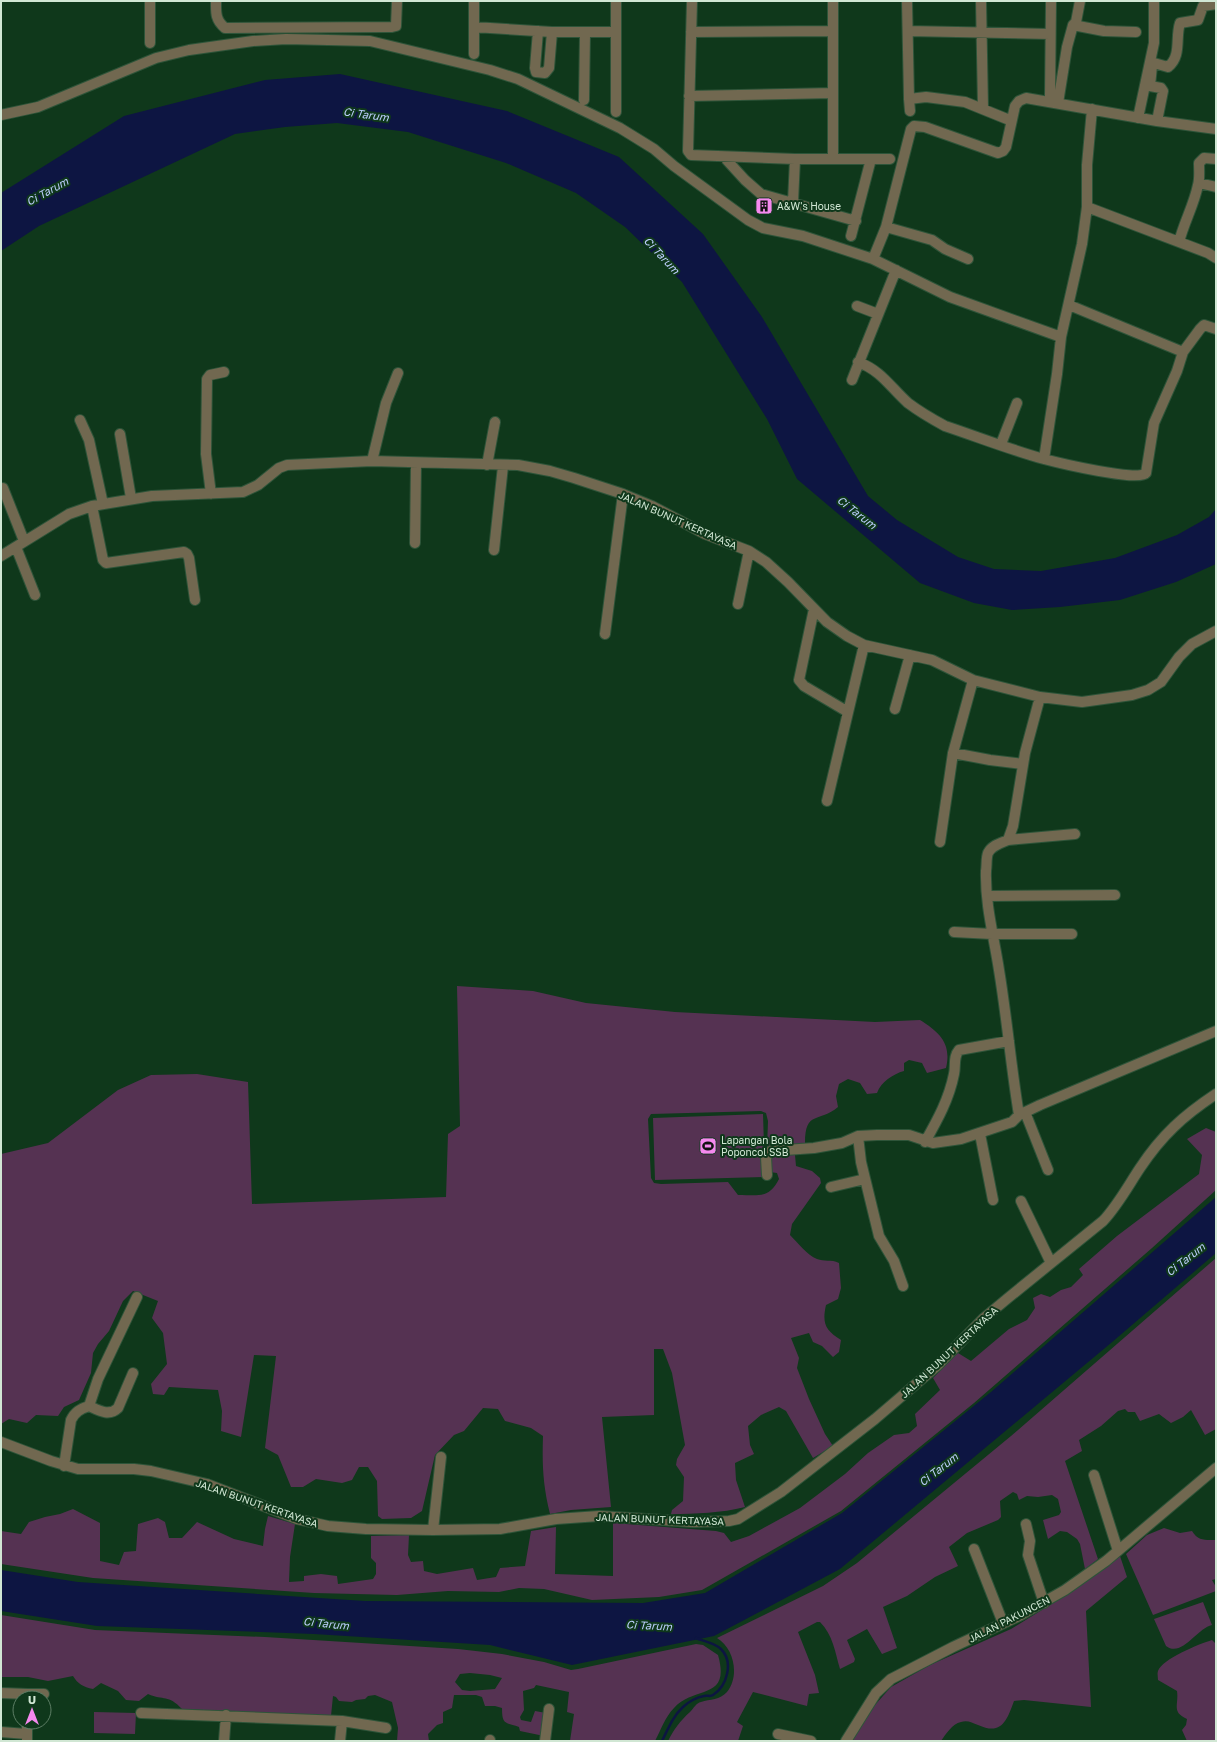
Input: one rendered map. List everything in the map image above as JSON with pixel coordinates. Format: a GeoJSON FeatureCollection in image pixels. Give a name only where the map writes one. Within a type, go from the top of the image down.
{"type":"FeatureCollection","features":[{"type":"Feature","properties":{"kind":"street"},"geometry":{"type":"LineString","coordinates":[[150,1],[150,43]]}},
{"type":"Feature","properties":{"kind":"street"},"geometry":{"type":"LineString","coordinates":[[216,1],[216,15],[218,23],[225,28],[392,27],[396,26],[398,21],[397,1]]}},
{"type":"Feature","properties":{"kind":"street"},"geometry":{"type":"LineString","coordinates":[[474,1],[474,54]]}},
{"type":"Feature","properties":{"kind":"street"},"geometry":{"type":"LineString","coordinates":[[616,1],[616,112]]}},
{"type":"Feature","properties":{"kind":"street"},"geometry":{"type":"LineString","coordinates":[[692,1],[688,151],[691,155],[795,159],[890,159]]}},
{"type":"Feature","properties":{"kind":"street"},"geometry":{"type":"LineString","coordinates":[[833,1],[833,159]]}},
{"type":"Feature","properties":{"kind":"street"},"geometry":{"type":"LineString","coordinates":[[907,1],[910,111]]}},
{"type":"Feature","properties":{"kind":"street"},"geometry":{"type":"LineString","coordinates":[[981,1],[983,108]]}},
{"type":"Feature","properties":{"kind":"street"},"geometry":{"type":"LineString","coordinates":[[1050,96],[1051,1]]}},
{"type":"Feature","properties":{"kind":"street"},"geometry":{"type":"LineString","coordinates":[[1058,103],[1067,47],[1073,24],[1076,22],[1080,1]]}},
{"type":"Feature","properties":{"kind":"street"},"geometry":{"type":"LineString","coordinates":[[1138,118],[1154,43],[1154,1]]}},
{"type":"Feature","properties":{"kind":"street"},"geometry":{"type":"LineString","coordinates":[[1157,121],[1163,91],[1161,88],[1150,86],[1152,66],[1154,64],[1168,67],[1170,66],[1176,55],[1180,23],[1198,20],[1203,6],[1216,4]]}},
{"type":"Feature","properties":{"kind":"street"},"geometry":{"type":"LineString","coordinates":[[1073,24],[1104,31],[1136,32]]}},
{"type":"Feature","properties":{"kind":"street"},"geometry":{"type":"LineString","coordinates":[[474,27],[552,32],[616,32]]}},
{"type":"Feature","properties":{"kind":"street"},"geometry":{"type":"LineString","coordinates":[[538,31],[535,68],[536,72],[541,73],[545,73],[549,68],[552,32]]}},
{"type":"Feature","properties":{"kind":"street"},"geometry":{"type":"LineString","coordinates":[[691,32],[833,31]]}},
{"type":"Feature","properties":{"kind":"street"},"geometry":{"type":"LineString","coordinates":[[908,31],[1050,34]]}},
{"type":"Feature","properties":{"kind":"street"},"geometry":{"type":"LineString","coordinates":[[584,100],[585,33]]}},
{"type":"Feature","properties":{"kind":"street"},"geometry":{"type":"LineString","coordinates":[[1,114],[38,107],[156,58],[189,50],[253,41],[286,39],[370,41],[490,70],[518,79],[620,128],[654,149],[748,220],[763,228],[802,236],[873,259],[950,297],[1061,337]]}},
{"type":"Feature","properties":{"kind":"street"},"geometry":{"type":"LineString","coordinates":[[689,96],[833,92]]}},
{"type":"Feature","properties":{"kind":"street"},"geometry":{"type":"LineString","coordinates":[[909,99],[926,97],[965,102],[1007,119]]}},
{"type":"Feature","properties":{"kind":"street"},"geometry":{"type":"LineString","coordinates":[[873,259],[886,226],[911,130],[914,126],[925,127],[998,153],[1003,151],[1006,147],[1016,106],[1019,101],[1026,98],[1138,118],[1216,129]]}},
{"type":"Feature","properties":{"kind":"street"},"geometry":{"type":"LineString","coordinates":[[1044,459],[1061,337],[1082,244],[1087,208],[1087,165],[1092,109]]}},
{"type":"Feature","properties":{"kind":"street"},"geometry":{"type":"LineString","coordinates":[[724,157],[745,180],[761,194],[856,221]]}},
{"type":"Feature","properties":{"kind":"street"},"geometry":{"type":"LineString","coordinates":[[793,202],[795,159]]}},
{"type":"Feature","properties":{"kind":"street"},"geometry":{"type":"LineString","coordinates":[[852,236],[872,159]]}},
{"type":"Feature","properties":{"kind":"street"},"geometry":{"type":"LineString","coordinates":[[1179,242],[1183,226],[1193,204],[1199,183],[1199,163],[1201,160],[1216,159]]}},
{"type":"Feature","properties":{"kind":"street"},"geometry":{"type":"LineString","coordinates":[[1199,183],[1216,187]]}},
{"type":"Feature","properties":{"kind":"street"},"geometry":{"type":"LineString","coordinates":[[1087,208],[1208,253],[1216,258]]}},
{"type":"Feature","properties":{"kind":"street"},"geometry":{"type":"LineString","coordinates":[[886,226],[932,240],[945,249],[968,259]]}},
{"type":"Feature","properties":{"kind":"street"},"geometry":{"type":"LineString","coordinates":[[852,380],[896,270]]}},
{"type":"Feature","properties":{"kind":"street"},"geometry":{"type":"LineString","coordinates":[[1069,305],[1183,352]]}},
{"type":"Feature","properties":{"kind":"street"},"geometry":{"type":"LineString","coordinates":[[857,306],[878,314]]}},
{"type":"Feature","properties":{"kind":"street"},"geometry":{"type":"LineString","coordinates":[[858,362],[870,366],[881,374],[908,402],[930,418],[945,426],[1044,459],[1114,474],[1141,477],[1145,476],[1154,423],[1177,371],[1183,352],[1200,329],[1204,326],[1216,329]]}},
{"type":"Feature","properties":{"kind":"street"},"geometry":{"type":"LineString","coordinates":[[211,494],[206,454],[206,379],[210,375],[224,372]]}},
{"type":"Feature","properties":{"kind":"street"},"geometry":{"type":"LineString","coordinates":[[372,461],[386,403],[398,373]]}},
{"type":"Feature","properties":{"kind":"street"},"geometry":{"type":"LineString","coordinates":[[1001,444],[1017,403]]}},
{"type":"Feature","properties":{"kind":"street"},"geometry":{"type":"LineString","coordinates":[[80,420],[89,440],[104,504]]}},
{"type":"Feature","properties":{"kind":"street"},"geometry":{"type":"LineString","coordinates":[[488,466],[495,422]]}},
{"type":"Feature","properties":{"kind":"street"},"geometry":{"type":"LineString","coordinates":[[120,434],[131,498]]}},
{"type":"Feature","properties":{"kind":"street","name":"JALAN BUNUT KERTAYASA"},"geometry":{"type":"LineString","coordinates":[[1,556],[69,514],[92,506],[131,498],[243,492],[253,489],[279,468],[287,465],[372,461],[488,466],[518,465],[550,471],[623,494],[652,506],[705,534],[749,551],[766,562],[814,609],[847,636],[864,645],[932,660],[973,680],[1040,697],[1082,702],[1132,695],[1148,690],[1161,682],[1179,657],[1192,644],[1216,631]]}},
{"type":"Feature","properties":{"kind":"street"},"geometry":{"type":"LineString","coordinates":[[415,543],[416,464]]}},
{"type":"Feature","properties":{"kind":"street"},"geometry":{"type":"LineString","coordinates":[[494,550],[503,466]]}},
{"type":"Feature","properties":{"kind":"street"},"geometry":{"type":"LineString","coordinates":[[3,488],[35,595]]}},
{"type":"Feature","properties":{"kind":"street"},"geometry":{"type":"LineString","coordinates":[[605,634],[623,494]]}},
{"type":"Feature","properties":{"kind":"street"},"geometry":{"type":"LineString","coordinates":[[92,506],[103,560],[106,563],[184,552],[188,554],[189,558],[195,600]]}},
{"type":"Feature","properties":{"kind":"street"},"geometry":{"type":"LineString","coordinates":[[738,604],[749,551]]}},
{"type":"Feature","properties":{"kind":"street"},"geometry":{"type":"LineString","coordinates":[[814,609],[799,680],[804,686],[848,712]]}},
{"type":"Feature","properties":{"kind":"street"},"geometry":{"type":"LineString","coordinates":[[827,801],[864,645]]}},
{"type":"Feature","properties":{"kind":"street"},"geometry":{"type":"LineString","coordinates":[[895,709],[910,654]]}},
{"type":"Feature","properties":{"kind":"street"},"geometry":{"type":"LineString","coordinates":[[940,842],[953,753],[973,680]]}},
{"type":"Feature","properties":{"kind":"street"},"geometry":{"type":"LineString","coordinates":[[1008,840],[1013,826],[1023,764],[1040,697]]}},
{"type":"Feature","properties":{"kind":"street"},"geometry":{"type":"LineString","coordinates":[[953,753],[1023,764]]}},
{"type":"Feature","properties":{"kind":"street"},"geometry":{"type":"LineString","coordinates":[[1048,1170],[1022,1114],[1012,1075],[999,969],[992,934],[987,896],[986,860],[988,853],[994,846],[1008,840],[1075,834]]}},
{"type":"Feature","properties":{"kind":"street"},"geometry":{"type":"LineString","coordinates":[[987,896],[1115,895]]}},
{"type":"Feature","properties":{"kind":"street"},"geometry":{"type":"LineString","coordinates":[[954,932],[992,934],[1072,934]]}},
{"type":"Feature","properties":{"kind":"street"},"geometry":{"type":"LineString","coordinates":[[767,1175],[766,1157],[771,1151],[814,1148],[842,1143],[858,1136],[897,1134],[909,1135],[925,1142],[933,1143],[980,1134],[1012,1122],[1022,1114],[1065,1094],[1167,1053],[1216,1031]]}},
{"type":"Feature","properties":{"kind":"street"},"geometry":{"type":"LineString","coordinates":[[925,1142],[949,1097],[954,1074],[955,1058],[959,1050],[1009,1041]]}},
{"type":"Feature","properties":{"kind":"street","name":"JALAN BUNUT KERTAYASA"},"geometry":{"type":"LineString","coordinates":[[1,1442],[64,1466],[78,1469],[134,1469],[207,1484],[298,1519],[328,1526],[433,1530],[500,1529],[556,1519],[599,1516],[706,1522],[738,1519],[781,1492],[875,1419],[937,1366],[984,1318],[1104,1221],[1116,1206],[1140,1168],[1168,1132],[1180,1119],[1216,1094]]}},
{"type":"Feature","properties":{"kind":"street"},"geometry":{"type":"LineString","coordinates":[[980,1134],[992,1200]]}},
{"type":"Feature","properties":{"kind":"street"},"geometry":{"type":"LineString","coordinates":[[858,1136],[865,1179],[879,1236],[894,1261],[903,1286]]}},
{"type":"Feature","properties":{"kind":"street"},"geometry":{"type":"LineString","coordinates":[[831,1187],[865,1179]]}},
{"type":"Feature","properties":{"kind":"street"},"geometry":{"type":"LineString","coordinates":[[1021,1201],[1051,1263]]}},
{"type":"Feature","properties":{"kind":"street"},"geometry":{"type":"LineString","coordinates":[[89,1406],[98,1379],[137,1297]]}},
{"type":"Feature","properties":{"kind":"street"},"geometry":{"type":"LineString","coordinates":[[64,1466],[71,1420],[78,1410],[89,1406],[103,1413],[115,1411],[118,1408],[133,1372]]}},
{"type":"Feature","properties":{"kind":"street"},"geometry":{"type":"LineString","coordinates":[[433,1530],[441,1457]]}},
{"type":"Feature","properties":{"kind":"street","name":"JALAN PAKUNCEN"},"geometry":{"type":"LineString","coordinates":[[846,1741],[876,1693],[891,1679],[1044,1603],[1118,1551],[1216,1468]]}},
{"type":"Feature","properties":{"kind":"street"},"geometry":{"type":"LineString","coordinates":[[1094,1475],[1118,1551]]}},
{"type":"Feature","properties":{"kind":"street"},"geometry":{"type":"LineString","coordinates":[[1026,1524],[1030,1541],[1028,1555],[1044,1603]]}},
{"type":"Feature","properties":{"kind":"street"},"geometry":{"type":"LineString","coordinates":[[974,1550],[1003,1623]]}},
{"type":"Feature","properties":{"kind":"street"},"geometry":{"type":"LineString","coordinates":[[1,1693],[12,1694]]}},
{"type":"Feature","properties":{"kind":"street"},"geometry":{"type":"LineString","coordinates":[[545,1741],[549,1710]]}},
{"type":"Feature","properties":{"kind":"street"},"geometry":{"type":"LineString","coordinates":[[141,1713],[226,1715],[342,1721],[386,1728]]}},
{"type":"Feature","properties":{"kind":"street"},"geometry":{"type":"LineString","coordinates":[[224,1741],[226,1715]]}},
{"type":"Feature","properties":{"kind":"street"},"geometry":{"type":"LineString","coordinates":[[340,1741],[342,1721]]}},
{"type":"Feature","properties":{"kind":"street"},"geometry":{"type":"LineString","coordinates":[[1,1732],[27,1737]]}},
{"type":"Feature","properties":{"kind":"street"},"geometry":{"type":"LineString","coordinates":[[778,1734],[811,1741]]}},
{"type":"Feature","properties":{"kind":"shaded area"},"geometry":{"type":"Polygon","coordinates":[[[457,986],[533,991],[586,1003],[675,1012],[875,1022],[920,1020],[938,1034],[945,1045],[947,1052],[946,1068],[927,1073],[922,1063],[909,1060],[904,1063],[904,1071],[888,1079],[881,1085],[877,1093],[867,1094],[860,1083],[848,1079],[839,1084],[836,1096],[838,1107],[825,1115],[810,1121],[807,1126],[805,1143],[767,1148],[768,1121],[766,1113],[761,1111],[651,1114],[648,1119],[651,1178],[654,1183],[728,1182],[738,1195],[757,1195],[767,1193],[779,1179],[777,1173],[770,1172],[769,1158],[785,1155],[795,1155],[796,1166],[812,1171],[820,1178],[821,1183],[792,1224],[790,1235],[806,1252],[813,1257],[820,1260],[839,1263],[841,1288],[838,1299],[826,1305],[824,1317],[828,1329],[841,1340],[839,1352],[833,1357],[822,1346],[813,1342],[809,1333],[791,1338],[799,1358],[797,1368],[809,1399],[825,1434],[833,1446],[813,1458],[786,1411],[779,1407],[761,1415],[748,1426],[750,1445],[754,1454],[735,1463],[736,1480],[745,1507],[708,1513],[671,1514],[672,1510],[683,1501],[684,1477],[676,1465],[677,1459],[685,1445],[672,1373],[663,1349],[654,1349],[654,1415],[602,1417],[611,1507],[571,1510],[550,1514],[544,1475],[543,1436],[531,1428],[505,1421],[498,1409],[483,1408],[464,1431],[454,1435],[435,1455],[422,1511],[411,1518],[382,1519],[378,1516],[377,1481],[368,1467],[359,1467],[352,1480],[342,1483],[316,1479],[303,1487],[291,1487],[278,1455],[265,1448],[276,1356],[254,1355],[241,1437],[221,1431],[222,1411],[218,1390],[169,1387],[164,1395],[153,1394],[151,1384],[167,1364],[163,1333],[152,1318],[158,1301],[133,1291],[123,1301],[109,1331],[98,1344],[93,1353],[91,1373],[79,1400],[64,1407],[58,1416],[36,1415],[27,1423],[9,1419],[1,1424],[1,1154],[48,1143],[118,1090],[151,1075],[197,1074],[248,1082],[252,1204],[446,1197],[448,1134],[460,1126],[457,986]]]}},
{"type":"Feature","properties":{"kind":"shaded area"},"geometry":{"type":"Polygon","coordinates":[[[763,1114],[765,1177],[655,1180],[653,1118],[763,1114]]]}},
{"type":"Feature","properties":{"kind":"shaded area"},"geometry":{"type":"Polygon","coordinates":[[[1206,1128],[1216,1132],[1216,1190],[1152,1248],[974,1403],[841,1511],[702,1590],[659,1597],[592,1600],[544,1589],[519,1588],[499,1592],[448,1591],[397,1595],[314,1593],[93,1578],[1,1564],[1,1531],[21,1534],[29,1522],[73,1509],[100,1523],[100,1561],[119,1565],[124,1552],[136,1551],[138,1524],[158,1518],[165,1522],[169,1538],[182,1538],[197,1522],[234,1539],[263,1546],[268,1516],[295,1524],[290,1557],[289,1582],[304,1581],[304,1576],[321,1574],[337,1576],[338,1584],[373,1579],[376,1574],[376,1563],[371,1558],[371,1536],[409,1535],[408,1555],[411,1562],[423,1561],[424,1571],[437,1574],[473,1568],[477,1580],[496,1577],[500,1568],[525,1566],[531,1531],[556,1527],[555,1574],[613,1576],[613,1523],[716,1531],[724,1533],[731,1542],[749,1536],[800,1508],[845,1474],[868,1453],[894,1435],[909,1433],[917,1426],[915,1414],[940,1390],[933,1378],[958,1353],[971,1361],[1009,1329],[1027,1320],[1035,1308],[1033,1298],[1041,1294],[1050,1297],[1061,1290],[1071,1287],[1083,1275],[1079,1269],[1117,1236],[1199,1174],[1202,1155],[1187,1139],[1206,1128]]]}},
{"type":"Feature","properties":{"kind":"shaded area"},"geometry":{"type":"Polygon","coordinates":[[[1216,1258],[1216,1429],[1205,1435],[1191,1410],[1183,1417],[1171,1423],[1159,1414],[1140,1421],[1135,1412],[1128,1412],[1125,1409],[1118,1411],[1101,1426],[1079,1440],[1082,1451],[1065,1461],[1098,1559],[1085,1569],[1080,1544],[1077,1539],[1067,1532],[1060,1531],[1048,1539],[1043,1520],[1059,1515],[1061,1512],[1058,1499],[1052,1495],[1038,1497],[1027,1496],[1019,1500],[1017,1494],[1013,1492],[1000,1501],[1001,1517],[998,1520],[967,1533],[949,1547],[958,1566],[935,1577],[907,1596],[883,1607],[897,1648],[882,1654],[867,1629],[847,1640],[855,1659],[854,1662],[840,1669],[831,1638],[820,1622],[817,1622],[798,1632],[815,1675],[819,1693],[809,1694],[807,1706],[753,1692],[737,1722],[743,1726],[738,1741],[668,1741],[678,1725],[696,1705],[721,1697],[727,1692],[731,1685],[734,1671],[731,1655],[728,1648],[717,1638],[823,1586],[857,1563],[1011,1436],[1216,1258]]]}},
{"type":"Feature","properties":{"kind":"shaded area"},"geometry":{"type":"Polygon","coordinates":[[[1164,1528],[1180,1533],[1192,1531],[1199,1538],[1205,1540],[1215,1540],[1216,1579],[1212,1580],[1216,1587],[1216,1591],[1153,1615],[1126,1554],[1147,1535],[1164,1528]]]}},
{"type":"Feature","properties":{"kind":"shaded area"},"geometry":{"type":"Polygon","coordinates":[[[1120,1556],[1127,1577],[1086,1611],[1091,1707],[1024,1700],[1014,1701],[1006,1720],[998,1727],[993,1729],[963,1721],[952,1727],[941,1741],[852,1741],[874,1706],[891,1687],[930,1665],[1011,1629],[1071,1592],[1120,1556]]]}},
{"type":"Feature","properties":{"kind":"shaded area"},"geometry":{"type":"Polygon","coordinates":[[[1203,1602],[1212,1625],[1206,1627],[1178,1648],[1172,1649],[1166,1646],[1154,1619],[1203,1602]]]}},
{"type":"Feature","properties":{"kind":"shaded area"},"geometry":{"type":"Polygon","coordinates":[[[1,1615],[95,1630],[265,1637],[458,1649],[502,1654],[544,1662],[571,1670],[696,1644],[703,1645],[718,1655],[721,1670],[720,1679],[715,1686],[682,1701],[674,1708],[666,1719],[655,1741],[570,1741],[574,1714],[567,1712],[569,1692],[536,1685],[534,1688],[523,1691],[524,1710],[520,1717],[521,1720],[531,1722],[535,1711],[546,1713],[544,1736],[520,1731],[519,1727],[505,1722],[502,1708],[485,1706],[482,1697],[476,1695],[454,1695],[452,1708],[443,1712],[443,1723],[437,1725],[428,1734],[429,1741],[397,1741],[398,1728],[392,1702],[375,1695],[352,1702],[339,1701],[333,1696],[331,1716],[182,1709],[173,1701],[148,1694],[139,1701],[126,1700],[118,1691],[101,1683],[93,1689],[89,1688],[79,1683],[73,1676],[48,1681],[28,1677],[1,1677],[1,1615]],[[470,1673],[460,1674],[455,1682],[462,1690],[470,1691],[495,1689],[502,1678],[470,1673]]]}},
{"type":"Feature","properties":{"kind":"shaded area"},"geometry":{"type":"Polygon","coordinates":[[[1212,1640],[1216,1644],[1216,1741],[1187,1741],[1182,1730],[1186,1725],[1187,1719],[1177,1711],[1177,1691],[1158,1680],[1158,1671],[1161,1666],[1173,1657],[1190,1648],[1212,1640]]]}},
{"type":"Feature","properties":{"kind":"shaded area"},"geometry":{"type":"Polygon","coordinates":[[[94,1712],[136,1713],[135,1734],[94,1733],[94,1712]]]}},
{"type":"Feature","properties":{"kind":"water","name":"Ci Tarum"},"geometry":{"type":"Polygon","coordinates":[[[340,74],[507,111],[619,157],[703,234],[762,317],[868,496],[897,520],[958,557],[994,569],[1041,571],[1115,558],[1177,535],[1209,517],[1216,509],[1216,564],[1176,582],[1120,600],[1060,607],[1012,610],[974,603],[920,583],[797,479],[767,419],[682,282],[625,227],[576,193],[506,163],[408,132],[337,123],[285,127],[235,134],[39,226],[1,251],[1,193],[124,116],[265,80],[340,74]]]}},
{"type":"Feature","properties":{"kind":"water","name":"Ci Tarum"},"geometry":{"type":"Polygon","coordinates":[[[1216,1197],[1216,1253],[1111,1343],[840,1569],[714,1636],[572,1665],[490,1645],[314,1634],[97,1626],[1,1611],[1,1570],[78,1582],[365,1601],[643,1603],[705,1593],[842,1513],[991,1392],[1216,1197]]]}},
{"type":"Feature","properties":{"kind":"waterway"},"geometry":{"type":"LineString","coordinates":[[662,1741],[679,1711],[698,1697],[713,1695],[722,1686],[727,1674],[727,1660],[721,1649],[716,1645],[696,1638]]}},
{"type":"Feature","properties":{"kind":"place","name":"A&W's House"},"geometry":{"type":"Point","coordinates":[764,206]}},
{"type":"Feature","properties":{"kind":"place","name":"Lapangan Bola Poponcol SSB"},"geometry":{"type":"Point","coordinates":[708,1146]}}]}
